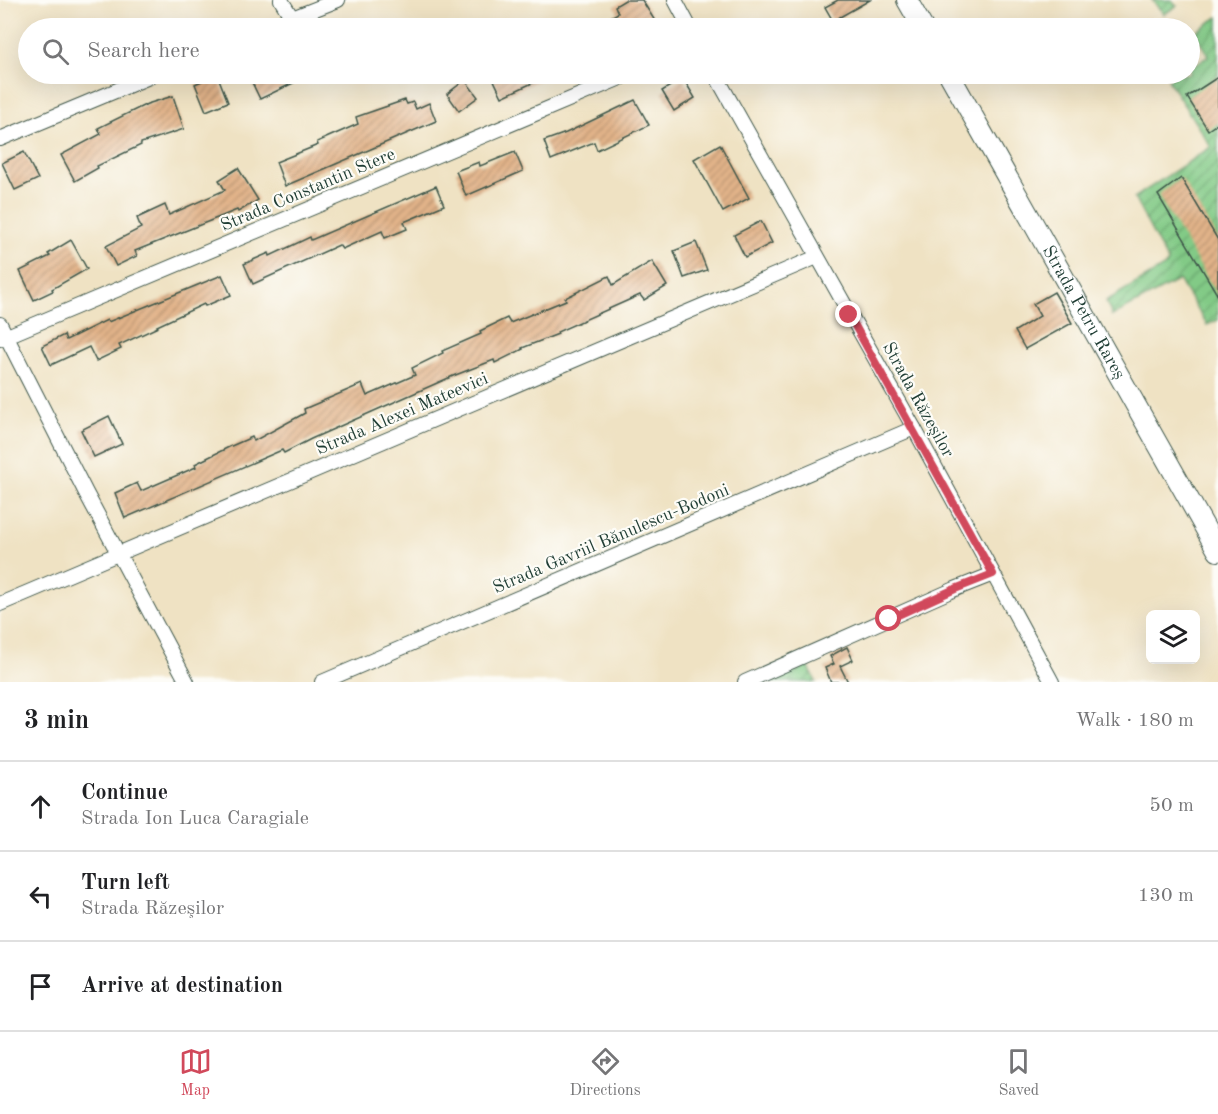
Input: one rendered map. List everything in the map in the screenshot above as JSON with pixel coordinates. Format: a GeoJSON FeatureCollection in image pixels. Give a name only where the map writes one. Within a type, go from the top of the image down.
{"type":"FeatureCollection","features":[{"type":"Feature","properties":{"kind":"main road"},"geometry":{"type":"LineString","coordinates":[[907,0],[917,18]]}},
{"type":"Feature","properties":{"kind":"main road","name":"Strada Petru Rareș"},"geometry":{"type":"LineString","coordinates":[[955,84],[1218,552]]}},
{"type":"Feature","properties":{"kind":"street"},"geometry":{"type":"LineString","coordinates":[[281,0],[292,18],[338,0]]}},
{"type":"Feature","properties":{"kind":"street"},"geometry":{"type":"LineString","coordinates":[[675,0],[685,18]]}},
{"type":"Feature","properties":{"kind":"street"},"geometry":{"type":"LineString","coordinates":[[0,139],[132,84]]}},
{"type":"Feature","properties":{"kind":"street","name":"Strada Constantin Stere"},"geometry":{"type":"LineString","coordinates":[[2,333],[606,84]]}},
{"type":"Feature","properties":{"kind":"street","name":"Strada Răzeşilor"},"geometry":{"type":"LineString","coordinates":[[721,84],[914,428],[1052,682]]}},
{"type":"Feature","properties":{"kind":"street","name":"Strada Alexei Mateevici"},"geometry":{"type":"LineString","coordinates":[[0,604],[817,257]]}},
{"type":"Feature","properties":{"kind":"street"},"geometry":{"type":"LineString","coordinates":[[2,333],[187,682]]}},
{"type":"Feature","properties":{"kind":"street","name":"Strada Gavriil Bănulescu-Bodoni"},"geometry":{"type":"LineString","coordinates":[[322,682],[914,428]]}},
{"type":"Feature","properties":{"kind":"street"},"geometry":{"type":"LineString","coordinates":[[745,682],[993,574]]}},
{"type":"Feature","properties":{"kind":"green space"},"geometry":{"type":"Polygon","coordinates":[[[1152,0],[1172,0],[1177,6],[1164,14],[1152,0]]]}},
{"type":"Feature","properties":{"kind":"green space"},"geometry":{"type":"Polygon","coordinates":[[[1218,17],[1218,320],[1207,325],[1179,280],[1112,316],[1106,301],[1167,265],[1168,262],[1134,198],[1211,147],[1171,84],[1200,84],[1200,61],[1208,56],[1200,41],[1200,29],[1218,17]]]}},
{"type":"Feature","properties":{"kind":"green space"},"geometry":{"type":"Polygon","coordinates":[[[808,665],[816,682],[769,682],[808,665]]]}},
{"type":"Feature","properties":{"kind":"building"},"geometry":{"type":"Polygon","coordinates":[[[625,0],[642,0],[653,18],[609,18],[618,13],[615,6],[625,0]]]}},
{"type":"Feature","properties":{"kind":"building"},"geometry":{"type":"Polygon","coordinates":[[[838,0],[870,0],[838,18],[831,18],[825,7],[838,0]]]}},
{"type":"Feature","properties":{"kind":"building"},"geometry":{"type":"Polygon","coordinates":[[[1218,77],[1218,123],[1208,130],[1187,97],[1218,77]]]}},
{"type":"Feature","properties":{"kind":"building"},"geometry":{"type":"Polygon","coordinates":[[[195,84],[221,84],[228,102],[206,111],[195,84]]]}},
{"type":"Feature","properties":{"kind":"building"},"geometry":{"type":"Polygon","coordinates":[[[253,84],[291,84],[260,99],[253,84]]]}},
{"type":"Feature","properties":{"kind":"building"},"geometry":{"type":"Polygon","coordinates":[[[460,84],[468,84],[478,97],[459,111],[447,94],[460,84]]]}},
{"type":"Feature","properties":{"kind":"building"},"geometry":{"type":"Polygon","coordinates":[[[496,84],[530,84],[502,97],[496,84]]]}},
{"type":"Feature","properties":{"kind":"building"},"geometry":{"type":"Polygon","coordinates":[[[673,84],[687,84],[695,98],[674,111],[662,91],[673,84]]]}},
{"type":"Feature","properties":{"kind":"building"},"geometry":{"type":"Polygon","coordinates":[[[173,96],[184,129],[141,143],[97,166],[98,168],[75,181],[61,155],[101,134],[98,128],[147,104],[173,96]]]}},
{"type":"Feature","properties":{"kind":"building"},"geometry":{"type":"Polygon","coordinates":[[[405,100],[407,104],[413,102],[416,109],[429,103],[436,121],[285,186],[276,162],[318,145],[317,142],[358,124],[356,117],[405,100]]]}},
{"type":"Feature","properties":{"kind":"building"},"geometry":{"type":"Polygon","coordinates":[[[635,100],[649,125],[597,150],[594,142],[551,160],[544,141],[635,100]]]}},
{"type":"Feature","properties":{"kind":"building"},"geometry":{"type":"Polygon","coordinates":[[[720,144],[749,198],[723,212],[694,159],[720,144]]]}},
{"type":"Feature","properties":{"kind":"building"},"geometry":{"type":"Polygon","coordinates":[[[24,152],[38,179],[15,190],[2,163],[24,152]]]}},
{"type":"Feature","properties":{"kind":"building"},"geometry":{"type":"Polygon","coordinates":[[[515,152],[523,171],[466,196],[456,171],[479,162],[480,166],[515,152]]]}},
{"type":"Feature","properties":{"kind":"building"},"geometry":{"type":"Polygon","coordinates":[[[238,168],[258,200],[238,212],[237,210],[135,251],[137,256],[116,266],[106,246],[141,228],[137,218],[165,205],[169,215],[225,190],[219,180],[238,168]]]}},
{"type":"Feature","properties":{"kind":"building"},"geometry":{"type":"Polygon","coordinates":[[[1181,178],[1218,240],[1218,296],[1158,195],[1181,178]]]}},
{"type":"Feature","properties":{"kind":"building"},"geometry":{"type":"Polygon","coordinates":[[[436,186],[444,205],[404,222],[407,229],[385,238],[382,231],[342,249],[339,245],[253,284],[244,264],[269,253],[270,256],[310,237],[311,240],[436,186]]]}},
{"type":"Feature","properties":{"kind":"building"},"geometry":{"type":"Polygon","coordinates":[[[761,221],[772,243],[745,257],[734,235],[761,221]]]}},
{"type":"Feature","properties":{"kind":"building"},"geometry":{"type":"Polygon","coordinates":[[[71,240],[87,269],[52,289],[53,291],[34,300],[20,271],[50,256],[48,254],[71,240]]]}},
{"type":"Feature","properties":{"kind":"building"},"geometry":{"type":"Polygon","coordinates":[[[696,242],[707,270],[684,278],[674,251],[696,242]]]}},
{"type":"Feature","properties":{"kind":"building"},"geometry":{"type":"Polygon","coordinates":[[[652,261],[667,286],[644,300],[640,295],[557,332],[558,334],[522,348],[495,363],[494,360],[453,376],[284,453],[282,450],[125,518],[115,493],[137,483],[141,491],[196,467],[195,464],[229,447],[252,437],[254,441],[305,413],[304,409],[362,384],[367,396],[415,375],[412,368],[443,353],[442,351],[481,334],[480,331],[507,318],[510,323],[566,300],[565,298],[609,276],[613,285],[652,261]]]}},
{"type":"Feature","properties":{"kind":"building"},"geometry":{"type":"Polygon","coordinates":[[[222,275],[231,295],[205,306],[204,304],[157,326],[119,345],[121,349],[96,361],[89,347],[51,365],[42,346],[64,335],[66,340],[107,320],[108,322],[222,275]]]}},
{"type":"Feature","properties":{"kind":"building"},"geometry":{"type":"Polygon","coordinates":[[[1054,292],[1072,323],[1025,349],[1015,331],[1040,316],[1033,304],[1054,292]]]}},
{"type":"Feature","properties":{"kind":"building"},"geometry":{"type":"Polygon","coordinates":[[[109,416],[122,444],[94,457],[81,430],[109,416]]]}},
{"type":"Feature","properties":{"kind":"building"},"geometry":{"type":"Polygon","coordinates":[[[847,647],[853,660],[840,666],[848,682],[831,682],[825,668],[834,664],[830,656],[847,647]]]}},
{"type":"Feature","properties":{"kind":"route"},"geometry":{"type":"LineString","coordinates":[[849,315],[914,428],[993,574],[889,619]]}}]}
